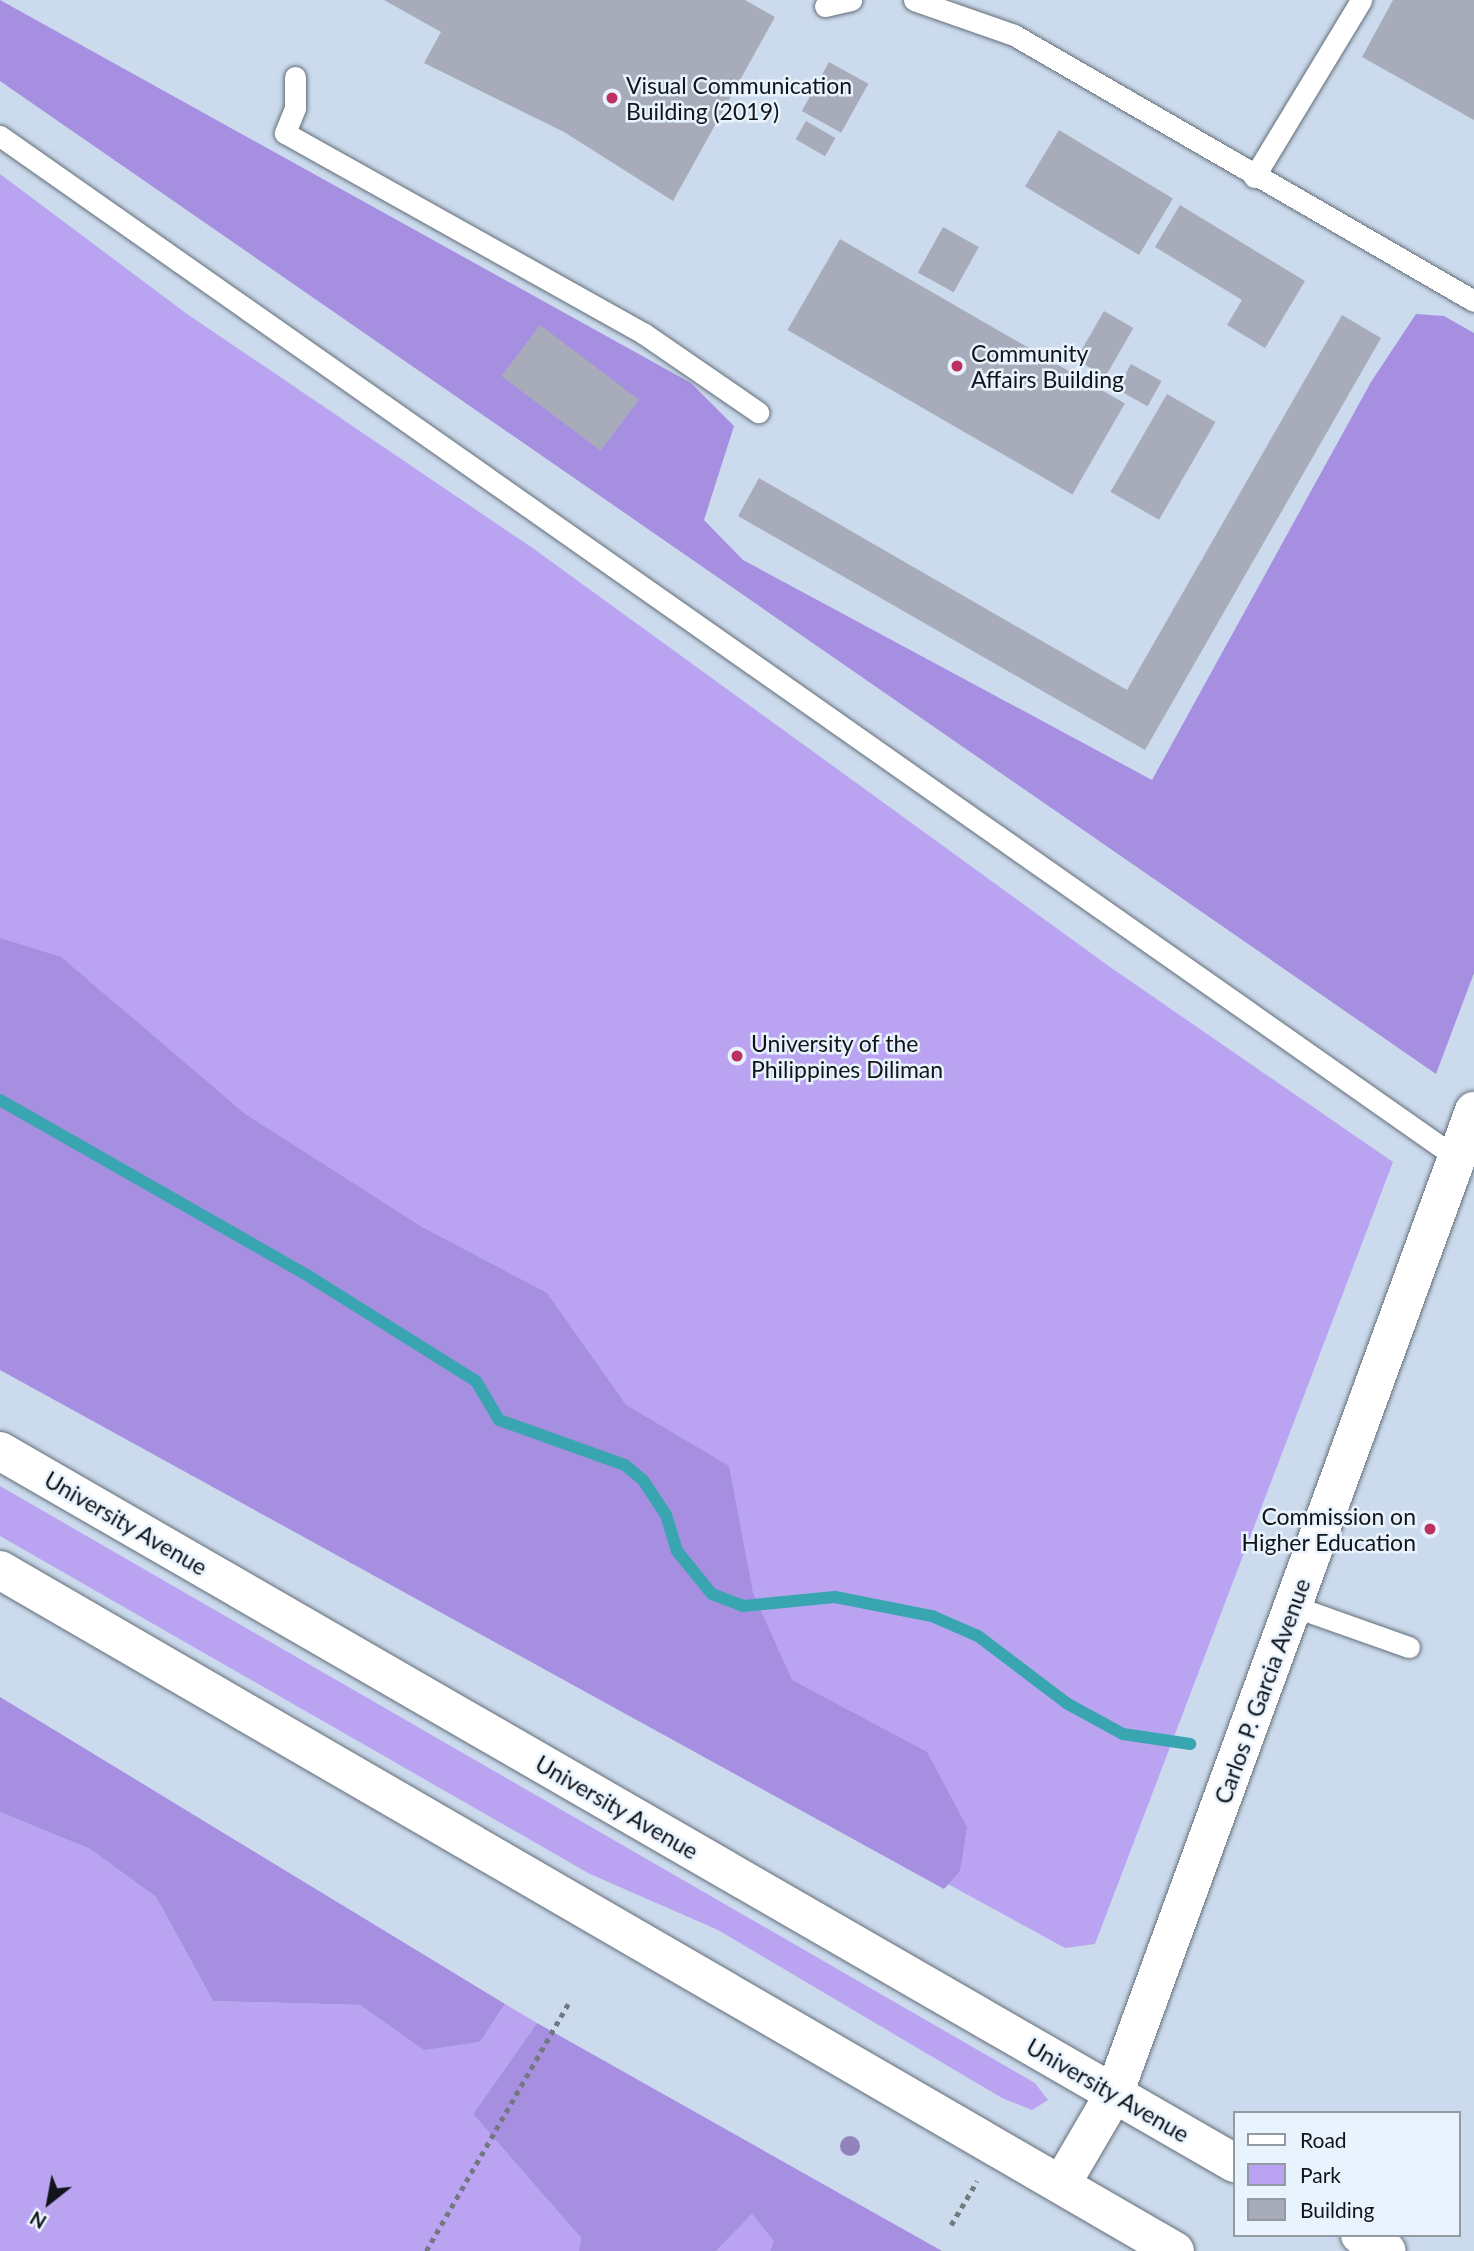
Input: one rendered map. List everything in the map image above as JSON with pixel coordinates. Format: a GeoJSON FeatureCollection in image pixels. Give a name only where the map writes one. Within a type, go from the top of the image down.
{"type":"FeatureCollection","features":[{"type":"Feature","properties":{"kind":"street","name":"Carlos P. Garcia Avenue"},"geometry":{"type":"LineString","coordinates":[[1062,2183],[1114,2094],[1474,1111]]}},
{"type":"Feature","properties":{"kind":"street","name":"University Avenue"},"geometry":{"type":"LineString","coordinates":[[0,1451],[1232,2162]]}},
{"type":"Feature","properties":{"kind":"street"},"geometry":{"type":"LineString","coordinates":[[0,1570],[1062,2183],[1175,2251]]}},
{"type":"Feature","properties":{"kind":"street"},"geometry":{"type":"LineString","coordinates":[[1363,2237],[1387,2251]]}},
{"type":"Feature","properties":{"kind":"lane"},"geometry":{"type":"LineString","coordinates":[[825,6],[851,0]]}},
{"type":"Feature","properties":{"kind":"lane"},"geometry":{"type":"LineString","coordinates":[[914,0],[1014,35],[1474,302]]}},
{"type":"Feature","properties":{"kind":"lane"},"geometry":{"type":"LineString","coordinates":[[1255,177],[1361,0]]}},
{"type":"Feature","properties":{"kind":"lane"},"geometry":{"type":"LineString","coordinates":[[295,77],[295,108],[285,133],[643,333],[758,412]]}},
{"type":"Feature","properties":{"kind":"lane"},"geometry":{"type":"LineString","coordinates":[[0,136],[1457,1158]]}},
{"type":"Feature","properties":{"kind":"lane"},"geometry":{"type":"LineString","coordinates":[[1293,1606],[1409,1647]]}},
{"type":"Feature","properties":{"kind":"path"},"geometry":{"type":"LineString","coordinates":[[426,2251],[568,2004]]}},
{"type":"Feature","properties":{"kind":"path"},"geometry":{"type":"LineString","coordinates":[[951,2225],[997,2146]]}},
{"type":"Feature","properties":{"kind":"shaded area","name":"University of the Philippines Diliman"},"geometry":{"type":"Polygon","coordinates":[[[0,0],[1474,0],[1474,2251],[0,2251],[0,0]]]}},
{"type":"Feature","properties":{"kind":"shaded area"},"geometry":{"type":"Polygon","coordinates":[[[0,0],[691,383],[734,426],[704,520],[743,560],[1152,780],[1371,382],[1416,314],[1444,316],[1474,333],[1474,973],[1436,1074],[0,81],[0,0]]]}},
{"type":"Feature","properties":{"kind":"shaded area"},"geometry":{"type":"Polygon","coordinates":[[[0,938],[61,957],[245,1114],[422,1227],[547,1293],[626,1405],[729,1466],[753,1593],[792,1680],[927,1752],[967,1827],[960,1871],[944,1889],[0,1370],[0,938]]]}},
{"type":"Feature","properties":{"kind":"shaded area"},"geometry":{"type":"Polygon","coordinates":[[[0,1697],[505,2004],[480,2042],[424,2050],[360,2005],[213,2001],[156,1897],[90,1849],[0,1812],[0,1697]]]}},
{"type":"Feature","properties":{"kind":"shaded area"},"geometry":{"type":"Polygon","coordinates":[[[537,2023],[942,2251],[770,2251],[774,2241],[752,2214],[716,2251],[579,2251],[581,2238],[473,2114],[537,2023]]]}},
{"type":"Feature","properties":{"kind":"green space"},"geometry":{"type":"Polygon","coordinates":[[[0,174],[187,314],[534,549],[1110,967],[1393,1162],[1095,1944],[1065,1948],[0,1366],[0,174]]]}},
{"type":"Feature","properties":{"kind":"green space"},"geometry":{"type":"Polygon","coordinates":[[[0,1486],[1035,2083],[1048,2100],[1032,2110],[1002,2098],[718,1930],[590,1874],[0,1536],[0,1486]]]}},
{"type":"Feature","properties":{"kind":"green space"},"geometry":{"type":"Polygon","coordinates":[[[0,1812],[90,1849],[156,1897],[213,2001],[360,2005],[424,2049],[480,2042],[505,2004],[537,2023],[473,2114],[581,2238],[579,2251],[0,2251],[0,1812]]]}},
{"type":"Feature","properties":{"kind":"green space"},"geometry":{"type":"Polygon","coordinates":[[[752,2214],[775,2241],[770,2251],[716,2251],[752,2214]]]}},
{"type":"Feature","properties":{"kind":"building","name":"Visual Communication Building (2019)"},"geometry":{"type":"Polygon","coordinates":[[[384,0],[745,0],[775,17],[673,201],[564,132],[424,63],[441,32],[384,0]]]}},
{"type":"Feature","properties":{"kind":"building"},"geometry":{"type":"Polygon","coordinates":[[[1393,0],[1474,0],[1474,120],[1362,57],[1393,0]]]}},
{"type":"Feature","properties":{"kind":"building"},"geometry":{"type":"Polygon","coordinates":[[[829,62],[868,84],[841,133],[802,111],[829,62]]]}},
{"type":"Feature","properties":{"kind":"building"},"geometry":{"type":"Polygon","coordinates":[[[806,121],[835,138],[825,156],[796,139],[806,121]]]}},
{"type":"Feature","properties":{"kind":"building"},"geometry":{"type":"Polygon","coordinates":[[[1059,130],[1173,199],[1139,255],[1025,187],[1059,130]]]}},
{"type":"Feature","properties":{"kind":"building"},"geometry":{"type":"Polygon","coordinates":[[[1180,205],[1305,281],[1265,348],[1227,325],[1242,300],[1155,247],[1180,205]]]}},
{"type":"Feature","properties":{"kind":"building"},"geometry":{"type":"Polygon","coordinates":[[[943,227],[979,247],[954,292],[918,272],[943,227]]]}},
{"type":"Feature","properties":{"kind":"building","name":"Community Affairs Building"},"geometry":{"type":"Polygon","coordinates":[[[840,239],[1125,403],[1072,494],[788,330],[840,239]]]}},
{"type":"Feature","properties":{"kind":"building"},"geometry":{"type":"Polygon","coordinates":[[[1104,311],[1133,328],[1105,376],[1076,359],[1104,311]]]}},
{"type":"Feature","properties":{"kind":"building"},"geometry":{"type":"Polygon","coordinates":[[[1342,315],[1381,338],[1145,750],[738,516],[759,478],[1127,690],[1342,315]]]}},
{"type":"Feature","properties":{"kind":"building"},"geometry":{"type":"Polygon","coordinates":[[[540,325],[639,400],[601,451],[501,376],[540,325]]]}},
{"type":"Feature","properties":{"kind":"building"},"geometry":{"type":"Polygon","coordinates":[[[1131,364],[1162,381],[1148,406],[1117,389],[1131,364]]]}},
{"type":"Feature","properties":{"kind":"building"},"geometry":{"type":"Polygon","coordinates":[[[1167,394],[1215,422],[1159,520],[1110,492],[1167,394]]]}},
{"type":"Feature","properties":{"kind":"waterway"},"geometry":{"type":"LineString","coordinates":[[0,1100],[310,1277],[476,1381],[499,1420],[625,1465],[643,1480],[666,1515],[677,1551],[712,1594],[743,1606],[835,1597],[932,1616],[978,1636],[1068,1704],[1123,1734],[1190,1744]]}},
{"type":"Feature","properties":{"kind":"place","name":"Visual Communication Building (2019)"},"geometry":{"type":"Point","coordinates":[612,98]}},
{"type":"Feature","properties":{"kind":"place","name":"Community Affairs Building"},"geometry":{"type":"Point","coordinates":[957,366]}},
{"type":"Feature","properties":{"kind":"place","name":"University of the Philippines Diliman"},"geometry":{"type":"Point","coordinates":[737,1056]}},
{"type":"Feature","properties":{"kind":"place","name":"Commission on Higher Education"},"geometry":{"type":"Point","coordinates":[1430,1529]}}]}
